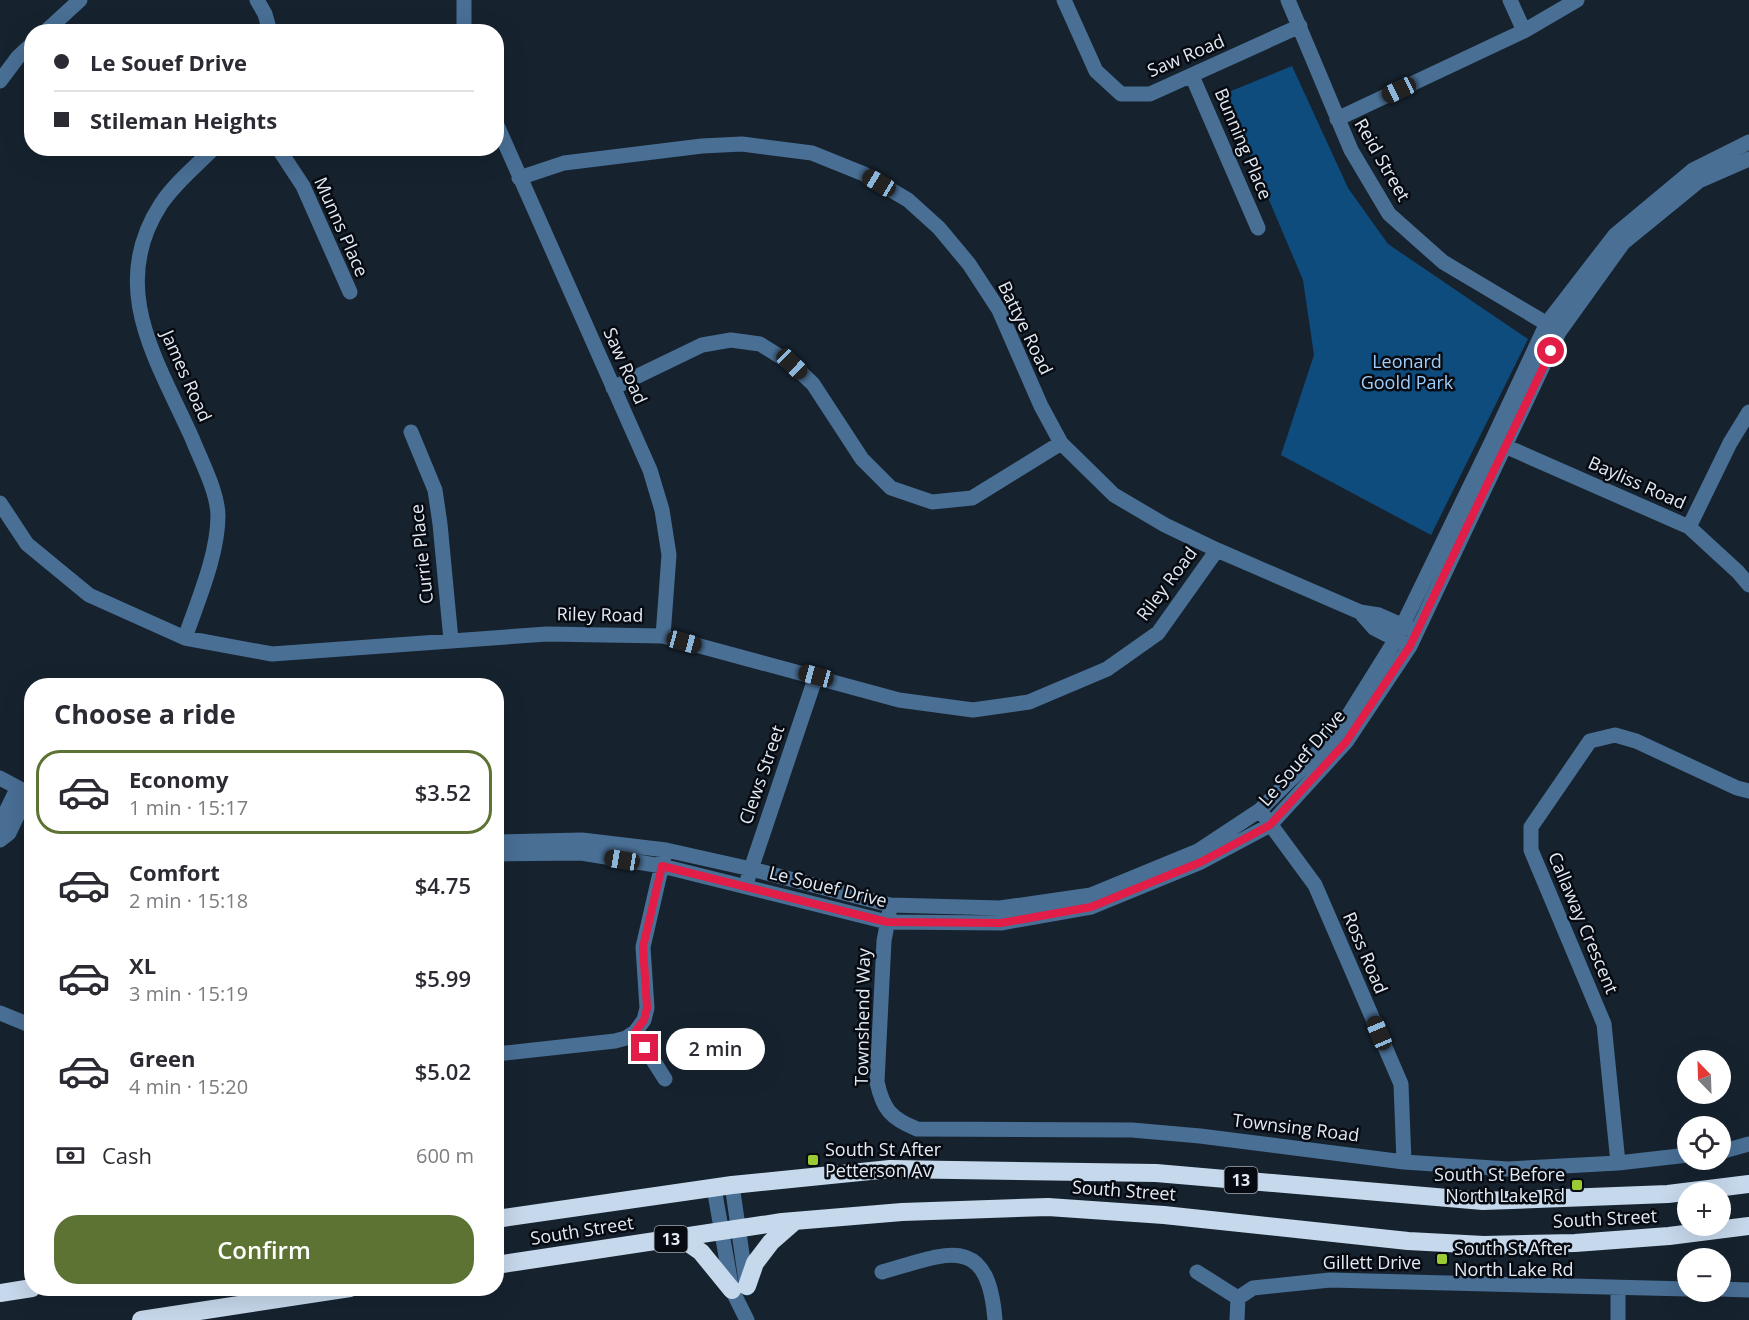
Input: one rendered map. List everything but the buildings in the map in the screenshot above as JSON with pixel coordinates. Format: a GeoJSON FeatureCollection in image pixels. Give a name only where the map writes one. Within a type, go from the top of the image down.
{"type":"FeatureCollection","features":[{"type":"Feature","properties":{"kind":"highway","name":"South Street"},"geometry":{"type":"LineString","coordinates":[[504,1218],[723,1186],[890,1169],[1156,1173],[1484,1201],[1668,1194],[1749,1184]]}},
{"type":"Feature","properties":{"kind":"highway","name":"South Street"},"geometry":{"type":"LineString","coordinates":[[504,1264],[795,1221],[902,1212],[1048,1207],[1164,1215],[1408,1241],[1484,1245],[1575,1243],[1657,1237],[1749,1226]]}},
{"type":"Feature","properties":{"kind":"highway"},"geometry":{"type":"LineString","coordinates":[[681,1238],[701,1252],[740,1288],[771,1242],[795,1221]]}},
{"type":"Feature","properties":{"kind":"highway"},"geometry":{"type":"LineString","coordinates":[[0,1293],[24,1289]]}},
{"type":"Feature","properties":{"kind":"highway"},"geometry":{"type":"LineString","coordinates":[[141,1320],[298,1296]]}},
{"type":"Feature","properties":{"kind":"street"},"geometry":{"type":"LineString","coordinates":[[54,24],[80,0]]}},
{"type":"Feature","properties":{"kind":"street"},"geometry":{"type":"LineString","coordinates":[[257,0],[268,24]]}},
{"type":"Feature","properties":{"kind":"street"},"geometry":{"type":"LineString","coordinates":[[464,0],[464,24]]}},
{"type":"Feature","properties":{"kind":"street","name":"Saw Road"},"geometry":{"type":"LineString","coordinates":[[1064,0],[1096,71],[1121,94],[1150,94],[1300,26]]}},
{"type":"Feature","properties":{"kind":"street","name":"Reid Street"},"geometry":{"type":"LineString","coordinates":[[1288,0],[1351,150],[1389,214],[1443,262],[1553,327]]}},
{"type":"Feature","properties":{"kind":"street"},"geometry":{"type":"LineString","coordinates":[[1510,0],[1524,32]]}},
{"type":"Feature","properties":{"kind":"street"},"geometry":{"type":"LineString","coordinates":[[1337,119],[1524,32],[1577,0]]}},
{"type":"Feature","properties":{"kind":"street"},"geometry":{"type":"LineString","coordinates":[[0,81],[24,51]]}},
{"type":"Feature","properties":{"kind":"street","name":"Bunning Place"},"geometry":{"type":"LineString","coordinates":[[1192,76],[1258,228]]}},
{"type":"Feature","properties":{"kind":"street","name":"Saw Road"},"geometry":{"type":"LineString","coordinates":[[504,142],[650,470],[662,510],[669,555],[663,636]]}},
{"type":"Feature","properties":{"kind":"street","name":"Le Souef Drive"},"geometry":{"type":"LineString","coordinates":[[504,854],[581,853],[662,866],[887,922],[1001,923],[1091,907],[1201,862],[1270,825],[1346,742],[1410,634],[1553,327],[1615,235],[1693,170],[1749,142]]}},
{"type":"Feature","properties":{"kind":"street","name":"Battye Road"},"geometry":{"type":"LineString","coordinates":[[519,178],[564,163],[702,146],[742,144],[812,153],[864,174],[908,200],[939,228],[969,264],[999,310],[1041,406],[1061,443],[1114,495],[1165,525],[1217,550],[1360,612],[1379,615],[1410,634]]}},
{"type":"Feature","properties":{"kind":"street","name":"James Road"},"geometry":{"type":"LineString","coordinates":[[185,638],[216,541],[218,513],[209,478],[145,331],[137,302],[137,266],[147,229],[162,203],[178,183],[206,156]]}},
{"type":"Feature","properties":{"kind":"street","name":"Munns Place"},"geometry":{"type":"LineString","coordinates":[[283,156],[303,186],[350,292]]}},
{"type":"Feature","properties":{"kind":"street","name":"Le Souef Drive"},"geometry":{"type":"LineString","coordinates":[[1553,327],[1623,243],[1699,181],[1749,159]]}},
{"type":"Feature","properties":{"kind":"street"},"geometry":{"type":"LineString","coordinates":[[613,388],[702,345],[730,340],[760,344],[792,364],[813,384],[862,459],[891,488],[932,502],[972,498],[1061,443]]}},
{"type":"Feature","properties":{"kind":"street"},"geometry":{"type":"LineString","coordinates":[[1689,528],[1730,443],[1749,412]]}},
{"type":"Feature","properties":{"kind":"street","name":"Currie Place"},"geometry":{"type":"LineString","coordinates":[[411,432],[435,490],[451,640]]}},
{"type":"Feature","properties":{"kind":"street","name":"Bayliss Road"},"geometry":{"type":"LineString","coordinates":[[1499,444],[1689,528],[1738,572],[1749,585]]}},
{"type":"Feature","properties":{"kind":"street","name":"Riley Road"},"geometry":{"type":"LineString","coordinates":[[0,503],[27,544],[89,595],[185,638],[273,654],[547,634],[663,636],[899,700],[973,710],[1029,702],[1107,669],[1158,633],[1217,550]]}},
{"type":"Feature","properties":{"kind":"street","name":"Battye Road"},"geometry":{"type":"LineString","coordinates":[[1360,612],[1374,628],[1396,639]]}},
{"type":"Feature","properties":{"kind":"street","name":"Le Souef Drive"},"geometry":{"type":"LineString","coordinates":[[504,842],[582,840],[666,850],[751,868],[890,905],[1000,908],[1091,895],[1198,851],[1260,810],[1338,732],[1396,639],[1410,634]]}},
{"type":"Feature","properties":{"kind":"street","name":"Clews Street"},"geometry":{"type":"LineString","coordinates":[[746,887],[816,676]]}},
{"type":"Feature","properties":{"kind":"street","name":"Callaway Crescent"},"geometry":{"type":"LineString","coordinates":[[1618,1163],[1604,1024],[1531,850],[1531,827],[1590,741],[1615,735],[1636,741],[1737,788],[1749,791]]}},
{"type":"Feature","properties":{"kind":"street"},"geometry":{"type":"LineString","coordinates":[[0,778],[20,799]]}},
{"type":"Feature","properties":{"kind":"street"},"geometry":{"type":"LineString","coordinates":[[0,824],[20,799]]}},
{"type":"Feature","properties":{"kind":"street"},"geometry":{"type":"LineString","coordinates":[[0,840],[9,834],[20,799]]}},
{"type":"Feature","properties":{"kind":"street","name":"Ross Road"},"geometry":{"type":"LineString","coordinates":[[1260,810],[1315,885],[1401,1084],[1404,1162]]}},
{"type":"Feature","properties":{"kind":"street"},"geometry":{"type":"LineString","coordinates":[[504,1053],[615,1041],[635,1032],[644,1020],[647,1008],[643,947],[666,850]]}},
{"type":"Feature","properties":{"kind":"street","name":"Townshend Way"},"geometry":{"type":"LineString","coordinates":[[890,905],[884,941],[877,1082],[882,1104],[901,1123]]}},
{"type":"Feature","properties":{"kind":"street"},"geometry":{"type":"LineString","coordinates":[[0,1013],[24,1023]]}},
{"type":"Feature","properties":{"kind":"street"},"geometry":{"type":"LineString","coordinates":[[635,1032],[665,1078]]}},
{"type":"Feature","properties":{"kind":"street","name":"Townsing Road"},"geometry":{"type":"LineString","coordinates":[[901,1123],[916,1129],[1132,1130],[1200,1136],[1404,1162],[1508,1169],[1618,1163],[1677,1156]]}},
{"type":"Feature","properties":{"kind":"street"},"geometry":{"type":"LineString","coordinates":[[1731,1149],[1749,1144]]}},
{"type":"Feature","properties":{"kind":"street"},"geometry":{"type":"LineString","coordinates":[[723,1186],[746,1318]]}},
{"type":"Feature","properties":{"kind":"street"},"geometry":{"type":"LineString","coordinates":[[882,1272],[951,1254],[966,1256],[980,1266],[988,1280],[993,1300],[994,1320]]}},
{"type":"Feature","properties":{"kind":"street"},"geometry":{"type":"LineString","coordinates":[[1197,1272],[1238,1298],[1237,1320]]}},
{"type":"Feature","properties":{"kind":"street","name":"Gillett Drive"},"geometry":{"type":"LineString","coordinates":[[1238,1298],[1253,1288],[1330,1280],[1677,1289]]}},
{"type":"Feature","properties":{"kind":"street"},"geometry":{"type":"LineString","coordinates":[[1617,1320],[1618,1288]]}},
{"type":"Feature","properties":{"kind":"street"},"geometry":{"type":"LineString","coordinates":[[1731,1289],[1749,1290]]}},
{"type":"Feature","properties":{"kind":"green space","name":"Leonard Goold Park"},"geometry":{"type":"Polygon","coordinates":[[[1292,66],[1348,188],[1388,244],[1528,339],[1431,535],[1281,455],[1314,355],[1303,280],[1224,94],[1292,66]]]}},
{"type":"Feature","properties":{"kind":"place","name":"South St After Petterson Av"},"geometry":{"type":"Point","coordinates":[813,1160]}},
{"type":"Feature","properties":{"kind":"place","name":"South St Before North Lake Rd"},"geometry":{"type":"Point","coordinates":[1577,1185]}},
{"type":"Feature","properties":{"kind":"place","name":"South St After North Lake Rd"},"geometry":{"type":"Point","coordinates":[1442,1259]}},
{"type":"Feature","properties":{"kind":"route"},"geometry":{"type":"LineString","coordinates":[[645,1048],[635,1032],[644,1020],[647,1008],[643,947],[662,866],[887,922],[1001,923],[1091,907],[1201,862],[1270,825],[1346,742],[1410,646],[1551,351]]}}]}
